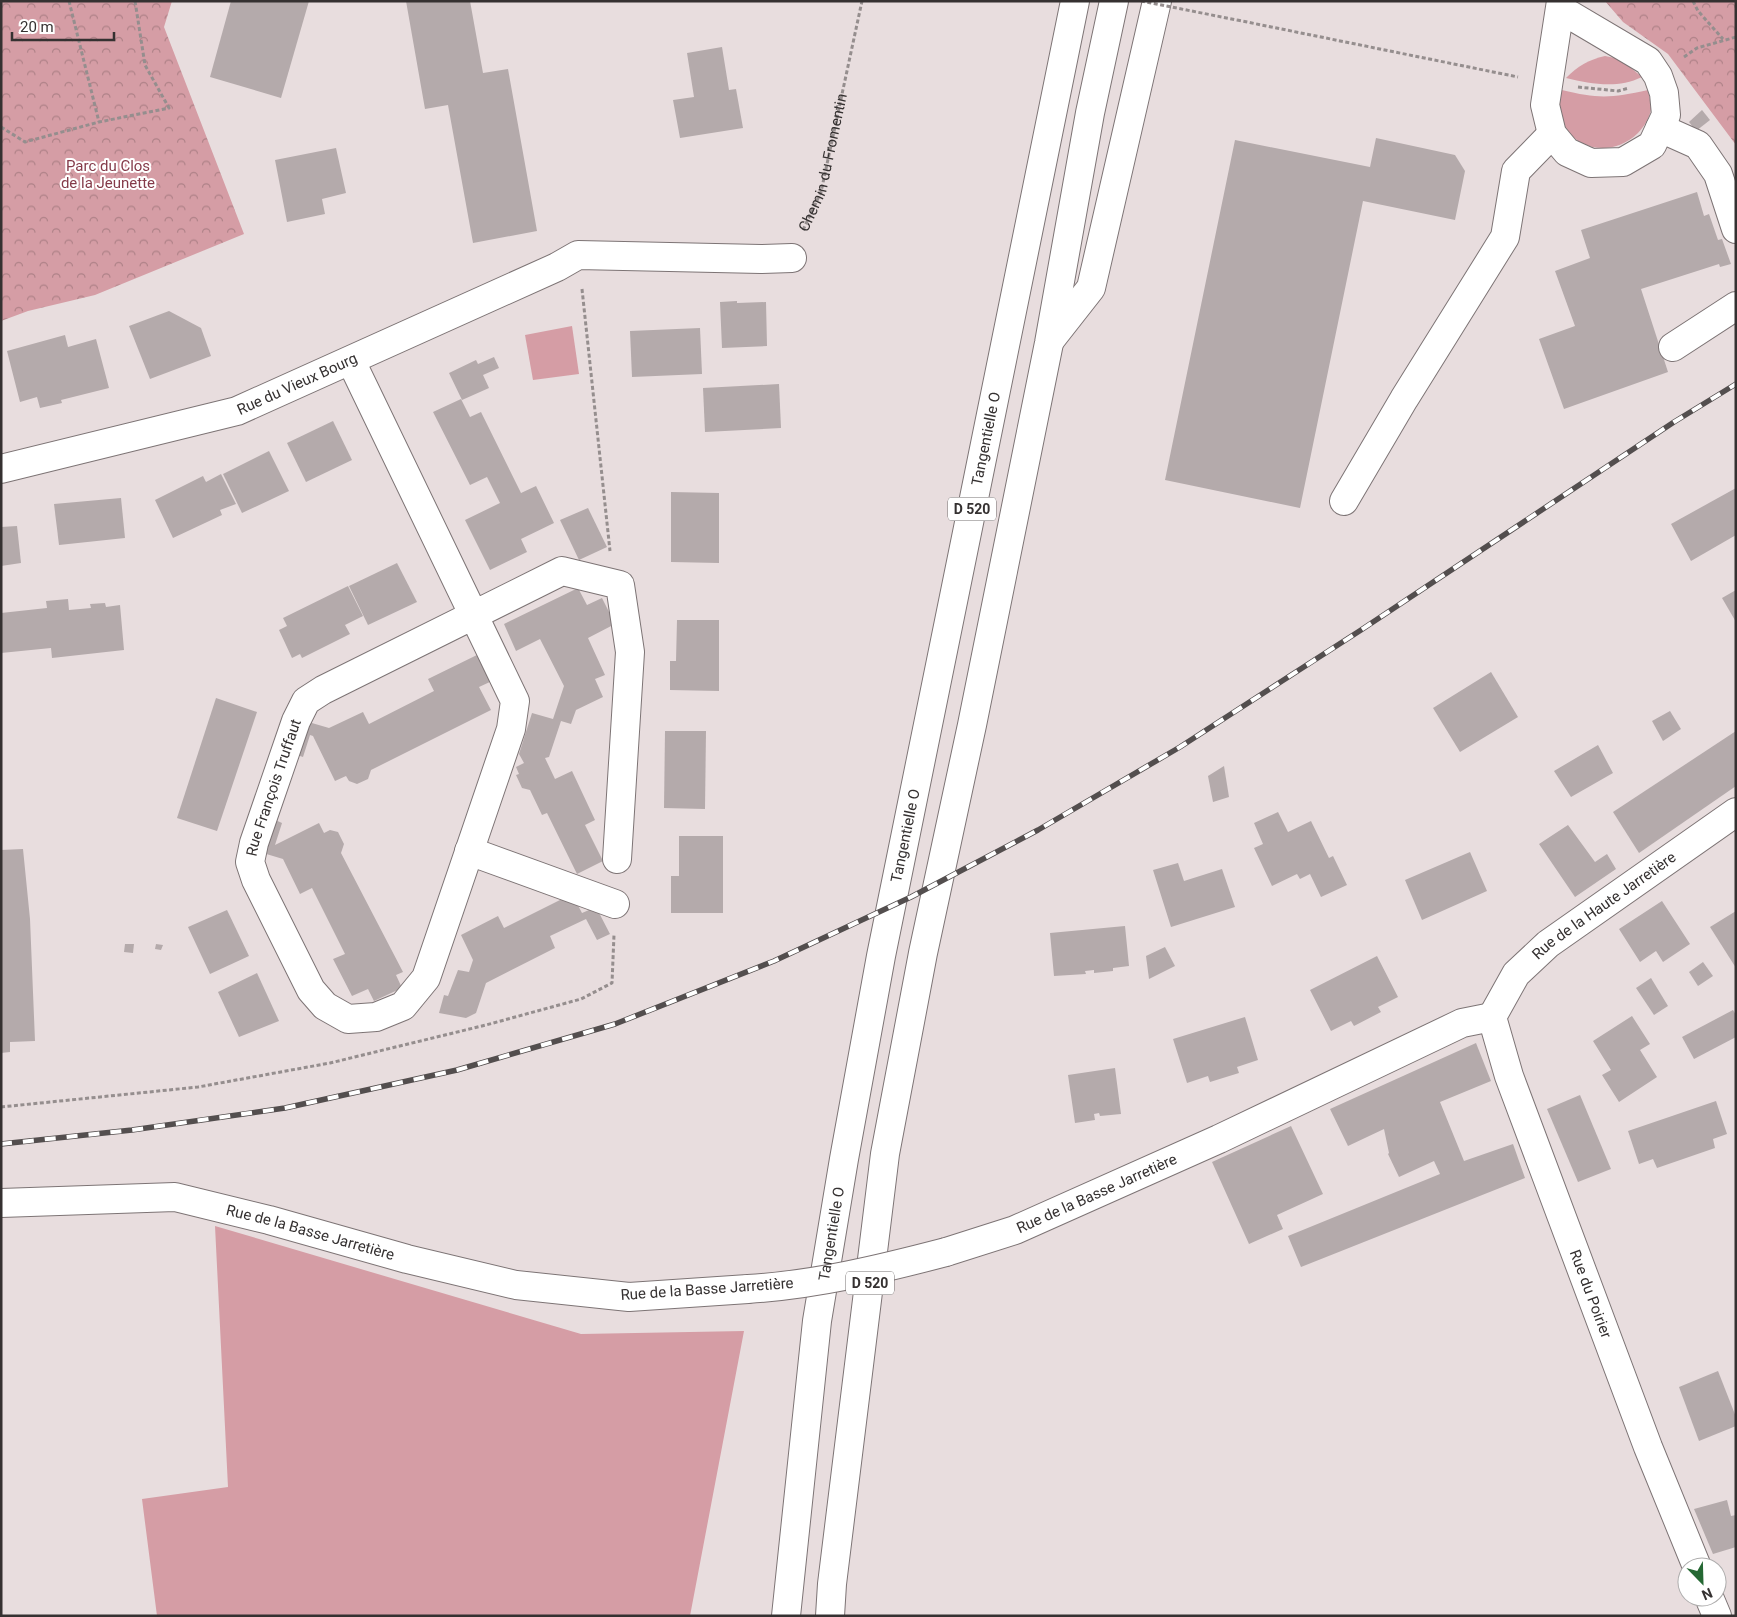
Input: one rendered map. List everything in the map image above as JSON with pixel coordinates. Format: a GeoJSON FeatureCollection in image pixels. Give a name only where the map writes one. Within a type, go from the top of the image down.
{"type":"FeatureCollection","features":[{"type":"Feature","properties":{"kind":"street"},"geometry":{"type":"LineString","coordinates":[[1059,1],[1062,61]]}},
{"type":"Feature","properties":{"kind":"street","name":"D 520"},"geometry":{"type":"LineString","coordinates":[[1062,61],[1075,1]]}},
{"type":"Feature","properties":{"kind":"street","name":"D 520"},"geometry":{"type":"LineString","coordinates":[[830,1616],[832,1584],[885,1154],[923,953],[972,724],[1049,342],[1090,113],[1114,1]]}},
{"type":"Feature","properties":{"kind":"street"},"geometry":{"type":"LineString","coordinates":[[1049,342],[1091,288],[1157,1]]}},
{"type":"Feature","properties":{"kind":"street"},"geometry":{"type":"LineString","coordinates":[[1561,5],[1648,61],[1658,76],[1664,93],[1666,115],[1652,145],[1623,162],[1592,163],[1566,152],[1552,134],[1545,105],[1547,83],[1561,5]]}},
{"type":"Feature","properties":{"kind":"street","name":"Tangentielle O"},"geometry":{"type":"LineString","coordinates":[[786,1616],[817,1321],[844,1159],[881,956],[1062,61]]}},
{"type":"Feature","properties":{"kind":"street"},"geometry":{"type":"LineString","coordinates":[[1660,128],[1698,145],[1718,174],[1736,229]]}},
{"type":"Feature","properties":{"kind":"street"},"geometry":{"type":"LineString","coordinates":[[1344,501],[1404,399],[1505,236],[1516,171],[1552,134]]}},
{"type":"Feature","properties":{"kind":"street"},"geometry":{"type":"LineString","coordinates":[[578,255],[751,259],[792,258]]}},
{"type":"Feature","properties":{"kind":"street","name":"Rue du Vieux Bourg"},"geometry":{"type":"LineString","coordinates":[[1,469],[237,411],[557,267],[578,255]]}},
{"type":"Feature","properties":{"kind":"street"},"geometry":{"type":"LineString","coordinates":[[1673,347],[1736,306]]}},
{"type":"Feature","properties":{"kind":"street","name":"Rue François Truffaut"},"geometry":{"type":"LineString","coordinates":[[351,361],[475,613],[515,701],[511,730],[426,978],[403,1006],[376,1017],[348,1019],[325,1006],[311,990],[256,880],[250,862],[254,844],[293,731],[306,701],[323,690],[475,613],[562,571],[620,585]]}},
{"type":"Feature","properties":{"kind":"street"},"geometry":{"type":"LineString","coordinates":[[617,859],[630,652],[620,585]]}},
{"type":"Feature","properties":{"kind":"street","name":"Rue de la Haute Jarretière"},"geometry":{"type":"LineString","coordinates":[[1492,1017],[1516,974],[1548,944],[1736,812]]}},
{"type":"Feature","properties":{"kind":"street"},"geometry":{"type":"LineString","coordinates":[[469,851],[615,904]]}},
{"type":"Feature","properties":{"kind":"street","name":"Rue de la Basse Jarretière"},"geometry":{"type":"LineString","coordinates":[[1,1203],[175,1196],[407,1259],[516,1285],[629,1297],[776,1287],[892,1266],[946,1252],[1015,1230],[1219,1139],[1462,1023],[1492,1017]]}},
{"type":"Feature","properties":{"kind":"street","name":"Rue du Poirier"},"geometry":{"type":"LineString","coordinates":[[1492,1017],[1508,1076],[1648,1447],[1693,1557]]}},
{"type":"Feature","properties":{"kind":"path"},"geometry":{"type":"LineString","coordinates":[[74,1],[70,3],[99,122]]}},
{"type":"Feature","properties":{"kind":"path"},"geometry":{"type":"LineString","coordinates":[[1,127],[25,142],[99,122],[169,108],[145,65],[135,1]]}},
{"type":"Feature","properties":{"kind":"path","name":"Chemin du Fromentin"},"geometry":{"type":"LineString","coordinates":[[792,258],[821,192],[862,1]]}},
{"type":"Feature","properties":{"kind":"path"},"geometry":{"type":"LineString","coordinates":[[1141,1],[1547,83],[1618,91],[1641,86],[1697,48],[1723,39],[1736,37]]}},
{"type":"Feature","properties":{"kind":"path"},"geometry":{"type":"LineString","coordinates":[[1693,1],[1698,11],[1723,39]]}},
{"type":"Feature","properties":{"kind":"path"},"geometry":{"type":"LineString","coordinates":[[578,255],[609,545],[620,585]]}},
{"type":"Feature","properties":{"kind":"green space","name":"Parc du Clos de la Jeunette"},"geometry":{"type":"Polygon","coordinates":[[[1,1],[172,1],[164,27],[244,234],[95,295],[28,311],[1,321],[1,1]]]}},
{"type":"Feature","properties":{"kind":"green space"},"geometry":{"type":"Polygon","coordinates":[[[1605,1],[1736,1],[1736,145],[1668,54],[1623,22],[1605,1]]]}},
{"type":"Feature","properties":{"kind":"green space"},"geometry":{"type":"Polygon","coordinates":[[[1605,56],[1620,59],[1642,77],[1633,81],[1614,84],[1585,82],[1566,78],[1584,64],[1605,56]]]}},
{"type":"Feature","properties":{"kind":"green space"},"geometry":{"type":"Polygon","coordinates":[[[1562,90],[1586,95],[1605,96],[1624,95],[1648,90],[1651,109],[1640,131],[1624,143],[1609,148],[1594,147],[1580,142],[1570,133],[1562,121],[1559,107],[1562,90]]]}},
{"type":"Feature","properties":{"kind":"green space"},"geometry":{"type":"Polygon","coordinates":[[[572,326],[579,374],[533,380],[525,335],[572,326]]]}},
{"type":"Feature","properties":{"kind":"green space"},"geometry":{"type":"Polygon","coordinates":[[[215,1226],[581,1334],[744,1331],[690,1616],[157,1616],[142,1499],[228,1487],[215,1226]]]}},
{"type":"Feature","properties":{"kind":"building"},"geometry":{"type":"Polygon","coordinates":[[[231,1],[309,1],[281,98],[210,77],[231,1]]]}},
{"type":"Feature","properties":{"kind":"building"},"geometry":{"type":"Polygon","coordinates":[[[406,1],[470,1],[483,73],[508,69],[537,231],[473,243],[448,105],[425,109],[406,1]]]}},
{"type":"Feature","properties":{"kind":"building"},"geometry":{"type":"Polygon","coordinates":[[[722,47],[729,90],[736,89],[743,128],[680,138],[673,100],[694,97],[687,53],[722,47]]]}},
{"type":"Feature","properties":{"kind":"building"},"geometry":{"type":"Polygon","coordinates":[[[1702,110],[1710,120],[1696,131],[1689,122],[1702,110]]]}},
{"type":"Feature","properties":{"kind":"building"},"geometry":{"type":"Polygon","coordinates":[[[1376,138],[1455,155],[1465,171],[1455,220],[1363,201],[1300,508],[1165,480],[1235,140],[1370,167],[1376,138]]]}},
{"type":"Feature","properties":{"kind":"building"},"geometry":{"type":"Polygon","coordinates":[[[336,148],[346,193],[322,199],[325,214],[287,222],[275,160],[336,148]]]}},
{"type":"Feature","properties":{"kind":"building"},"geometry":{"type":"Polygon","coordinates":[[[1697,192],[1704,216],[1709,214],[1718,240],[1722,239],[1731,264],[1720,267],[1719,264],[1641,289],[1668,372],[1564,409],[1539,339],[1575,326],[1555,271],[1590,258],[1581,230],[1697,192]]]}},
{"type":"Feature","properties":{"kind":"building"},"geometry":{"type":"Polygon","coordinates":[[[737,301],[737,303],[766,302],[767,346],[722,348],[720,302],[737,301]]]}},
{"type":"Feature","properties":{"kind":"building"},"geometry":{"type":"Polygon","coordinates":[[[169,311],[201,328],[211,356],[150,379],[129,326],[169,311]]]}},
{"type":"Feature","properties":{"kind":"building"},"geometry":{"type":"Polygon","coordinates":[[[700,328],[702,374],[632,377],[630,331],[700,328]]]}},
{"type":"Feature","properties":{"kind":"building"},"geometry":{"type":"Polygon","coordinates":[[[65,335],[68,347],[96,339],[109,388],[61,400],[62,403],[40,408],[37,397],[20,402],[7,351],[65,335]]]}},
{"type":"Feature","properties":{"kind":"building"},"geometry":{"type":"Polygon","coordinates":[[[494,357],[499,368],[483,375],[489,388],[462,400],[449,373],[476,360],[478,364],[494,357]]]}},
{"type":"Feature","properties":{"kind":"building"},"geometry":{"type":"Polygon","coordinates":[[[779,384],[781,428],[705,432],[703,388],[779,384]]]}},
{"type":"Feature","properties":{"kind":"building"},"geometry":{"type":"Polygon","coordinates":[[[461,399],[470,417],[481,412],[521,493],[536,486],[554,523],[521,539],[527,552],[490,570],[465,520],[500,503],[487,477],[470,485],[433,412],[461,399]]]}},
{"type":"Feature","properties":{"kind":"building"},"geometry":{"type":"Polygon","coordinates":[[[333,421],[352,460],[306,482],[287,443],[333,421]]]}},
{"type":"Feature","properties":{"kind":"building"},"geometry":{"type":"Polygon","coordinates":[[[269,451],[289,491],[242,513],[223,474],[269,451]]]}},
{"type":"Feature","properties":{"kind":"building"},"geometry":{"type":"Polygon","coordinates":[[[221,474],[236,504],[220,510],[222,515],[173,538],[155,500],[203,476],[206,482],[221,474]]]}},
{"type":"Feature","properties":{"kind":"building"},"geometry":{"type":"Polygon","coordinates":[[[1736,488],[1736,535],[1691,561],[1671,524],[1736,488]]]}},
{"type":"Feature","properties":{"kind":"building"},"geometry":{"type":"Polygon","coordinates":[[[671,492],[719,493],[719,563],[671,562],[671,492]]]}},
{"type":"Feature","properties":{"kind":"building"},"geometry":{"type":"Polygon","coordinates":[[[121,498],[125,538],[59,545],[54,504],[121,498]]]}},
{"type":"Feature","properties":{"kind":"building"},"geometry":{"type":"Polygon","coordinates":[[[588,508],[607,547],[579,560],[560,520],[588,508]]]}},
{"type":"Feature","properties":{"kind":"building"},"geometry":{"type":"Polygon","coordinates":[[[17,526],[21,563],[1,566],[1,527],[17,526]]]}},
{"type":"Feature","properties":{"kind":"building"},"geometry":{"type":"Polygon","coordinates":[[[397,563],[417,602],[368,625],[349,586],[397,563]]]}},
{"type":"Feature","properties":{"kind":"building"},"geometry":{"type":"Polygon","coordinates":[[[348,586],[363,616],[345,625],[350,634],[302,658],[300,654],[292,658],[279,630],[287,626],[283,618],[348,586]]]}},
{"type":"Feature","properties":{"kind":"building"},"geometry":{"type":"Polygon","coordinates":[[[578,588],[587,605],[602,598],[615,624],[588,638],[605,675],[595,679],[603,697],[576,710],[571,724],[561,721],[549,757],[545,758],[555,779],[572,771],[595,820],[585,825],[603,861],[577,874],[547,813],[542,815],[530,790],[522,788],[516,775],[519,774],[516,767],[524,763],[519,754],[532,713],[553,719],[564,686],[540,639],[516,651],[504,624],[578,588]]]}},
{"type":"Feature","properties":{"kind":"building"},"geometry":{"type":"Polygon","coordinates":[[[1736,590],[1736,622],[1722,598],[1736,590]]]}},
{"type":"Feature","properties":{"kind":"building"},"geometry":{"type":"Polygon","coordinates":[[[68,599],[69,610],[91,608],[90,604],[105,603],[106,607],[120,605],[124,650],[52,658],[51,648],[1,653],[1,613],[47,608],[46,601],[68,599]]]}},
{"type":"Feature","properties":{"kind":"building"},"geometry":{"type":"Polygon","coordinates":[[[677,620],[719,620],[719,691],[670,690],[670,661],[676,661],[677,620]]]}},
{"type":"Feature","properties":{"kind":"building"},"geometry":{"type":"Polygon","coordinates":[[[479,654],[492,681],[479,687],[491,710],[371,770],[368,779],[357,784],[349,781],[346,776],[335,781],[313,736],[310,735],[303,757],[294,754],[305,721],[329,728],[363,712],[369,724],[434,691],[428,679],[479,654]]]}},
{"type":"Feature","properties":{"kind":"building"},"geometry":{"type":"Polygon","coordinates":[[[1491,672],[1518,717],[1460,752],[1433,708],[1491,672]]]}},
{"type":"Feature","properties":{"kind":"building"},"geometry":{"type":"Polygon","coordinates":[[[216,698],[257,712],[217,831],[177,818],[216,698]]]}},
{"type":"Feature","properties":{"kind":"building"},"geometry":{"type":"Polygon","coordinates":[[[1670,711],[1681,729],[1663,741],[1652,721],[1670,711]]]}},
{"type":"Feature","properties":{"kind":"building"},"geometry":{"type":"Polygon","coordinates":[[[665,731],[706,731],[705,809],[664,808],[665,731]]]}},
{"type":"Feature","properties":{"kind":"building"},"geometry":{"type":"Polygon","coordinates":[[[1736,731],[1736,786],[1639,853],[1613,812],[1736,731]]]}},
{"type":"Feature","properties":{"kind":"building"},"geometry":{"type":"Polygon","coordinates":[[[1598,745],[1613,773],[1571,797],[1554,771],[1598,745]]]}},
{"type":"Feature","properties":{"kind":"building"},"geometry":{"type":"Polygon","coordinates":[[[1224,766],[1229,797],[1213,802],[1208,776],[1224,766]]]}},
{"type":"Feature","properties":{"kind":"building"},"geometry":{"type":"Polygon","coordinates":[[[1278,812],[1288,832],[1311,821],[1329,858],[1333,856],[1347,885],[1321,897],[1310,874],[1300,879],[1297,874],[1272,886],[1254,848],[1263,844],[1254,823],[1278,812]]]}},
{"type":"Feature","properties":{"kind":"building"},"geometry":{"type":"Polygon","coordinates":[[[273,819],[282,823],[275,845],[319,823],[324,833],[330,830],[338,832],[344,844],[341,853],[403,972],[396,975],[402,988],[374,1001],[368,989],[352,996],[333,959],[345,954],[312,888],[300,894],[283,859],[263,853],[273,819]]]}},
{"type":"Feature","properties":{"kind":"building"},"geometry":{"type":"Polygon","coordinates":[[[1568,825],[1595,862],[1607,854],[1616,869],[1575,897],[1539,844],[1568,825]]]}},
{"type":"Feature","properties":{"kind":"building"},"geometry":{"type":"Polygon","coordinates":[[[679,836],[723,836],[723,913],[671,913],[671,876],[679,876],[679,836]]]}},
{"type":"Feature","properties":{"kind":"building"},"geometry":{"type":"Polygon","coordinates":[[[23,849],[30,919],[35,1041],[10,1042],[10,1052],[1,1053],[1,850],[23,849]]]}},
{"type":"Feature","properties":{"kind":"building"},"geometry":{"type":"Polygon","coordinates":[[[1470,852],[1487,891],[1422,920],[1405,880],[1470,852]]]}},
{"type":"Feature","properties":{"kind":"building"},"geometry":{"type":"Polygon","coordinates":[[[1178,863],[1184,881],[1222,869],[1235,907],[1171,927],[1153,870],[1178,863]]]}},
{"type":"Feature","properties":{"kind":"building"},"geometry":{"type":"Polygon","coordinates":[[[572,894],[582,913],[596,907],[610,934],[597,940],[586,919],[550,936],[555,948],[486,983],[476,1013],[466,1018],[439,1013],[444,995],[448,996],[458,970],[469,972],[473,960],[461,935],[498,916],[504,928],[572,894]]]}},
{"type":"Feature","properties":{"kind":"building"},"geometry":{"type":"Polygon","coordinates":[[[1662,901],[1690,944],[1663,962],[1656,951],[1640,962],[1619,929],[1662,901]]]}},
{"type":"Feature","properties":{"kind":"building"},"geometry":{"type":"Polygon","coordinates":[[[227,910],[249,956],[210,974],[188,927],[227,910]]]}},
{"type":"Feature","properties":{"kind":"building"},"geometry":{"type":"Polygon","coordinates":[[[1736,911],[1736,968],[1710,927],[1736,911]]]}},
{"type":"Feature","properties":{"kind":"building"},"geometry":{"type":"Polygon","coordinates":[[[1125,926],[1129,966],[1113,968],[1113,971],[1094,973],[1094,970],[1085,971],[1086,974],[1054,976],[1050,933],[1125,926]]]}},
{"type":"Feature","properties":{"kind":"building"},"geometry":{"type":"Polygon","coordinates":[[[125,944],[134,944],[133,953],[124,952],[125,944]]]}},
{"type":"Feature","properties":{"kind":"building"},"geometry":{"type":"Polygon","coordinates":[[[156,944],[163,945],[161,950],[155,949],[156,944]]]}},
{"type":"Feature","properties":{"kind":"building"},"geometry":{"type":"Polygon","coordinates":[[[1165,947],[1175,966],[1149,979],[1146,956],[1165,947]]]}},
{"type":"Feature","properties":{"kind":"building"},"geometry":{"type":"Polygon","coordinates":[[[1377,956],[1398,997],[1378,1007],[1381,1012],[1354,1026],[1351,1021],[1331,1031],[1310,990],[1377,956]]]}},
{"type":"Feature","properties":{"kind":"building"},"geometry":{"type":"Polygon","coordinates":[[[1703,962],[1713,976],[1698,986],[1689,972],[1703,962]]]}},
{"type":"Feature","properties":{"kind":"building"},"geometry":{"type":"Polygon","coordinates":[[[257,973],[279,1021],[239,1037],[218,992],[257,973]]]}},
{"type":"Feature","properties":{"kind":"building"},"geometry":{"type":"Polygon","coordinates":[[[1651,978],[1668,1006],[1654,1015],[1636,988],[1651,978]]]}},
{"type":"Feature","properties":{"kind":"building"},"geometry":{"type":"Polygon","coordinates":[[[1733,1010],[1736,1015],[1736,1037],[1694,1059],[1682,1037],[1733,1010]]]}},
{"type":"Feature","properties":{"kind":"building"},"geometry":{"type":"Polygon","coordinates":[[[1632,1016],[1650,1044],[1640,1050],[1657,1077],[1619,1102],[1602,1075],[1611,1070],[1593,1041],[1632,1016]]]}},
{"type":"Feature","properties":{"kind":"building"},"geometry":{"type":"Polygon","coordinates":[[[1245,1017],[1258,1060],[1237,1067],[1239,1073],[1210,1082],[1208,1076],[1187,1083],[1173,1039],[1245,1017]]]}},
{"type":"Feature","properties":{"kind":"building"},"geometry":{"type":"Polygon","coordinates":[[[1476,1043],[1491,1081],[1440,1102],[1464,1161],[1513,1144],[1525,1178],[1301,1267],[1288,1236],[1440,1174],[1434,1161],[1399,1177],[1388,1154],[1384,1129],[1348,1146],[1330,1109],[1476,1043]]]}},
{"type":"Feature","properties":{"kind":"building"},"geometry":{"type":"Polygon","coordinates":[[[1115,1068],[1121,1114],[1100,1116],[1099,1113],[1094,1114],[1095,1120],[1075,1123],[1068,1075],[1115,1068]]]}},
{"type":"Feature","properties":{"kind":"building"},"geometry":{"type":"Polygon","coordinates":[[[1580,1095],[1611,1169],[1578,1182],[1547,1109],[1580,1095]]]}},
{"type":"Feature","properties":{"kind":"building"},"geometry":{"type":"Polygon","coordinates":[[[1716,1101],[1727,1134],[1713,1139],[1715,1148],[1657,1168],[1653,1159],[1639,1164],[1628,1131],[1716,1101]]]}},
{"type":"Feature","properties":{"kind":"building"},"geometry":{"type":"Polygon","coordinates":[[[1291,1126],[1323,1194],[1277,1215],[1283,1229],[1249,1244],[1212,1162],[1291,1126]]]}},
{"type":"Feature","properties":{"kind":"building"},"geometry":{"type":"Polygon","coordinates":[[[1718,1371],[1736,1417],[1736,1426],[1699,1441],[1679,1387],[1718,1371]]]}},
{"type":"Feature","properties":{"kind":"building"},"geometry":{"type":"Polygon","coordinates":[[[1727,1500],[1731,1516],[1736,1515],[1736,1547],[1713,1554],[1694,1509],[1727,1500]]]}},
{"type":"Feature","properties":{"kind":"railway"},"geometry":{"type":"LineString","coordinates":[[1,1144],[132,1130],[285,1108],[457,1070],[615,1024],[774,961],[911,897],[1038,830],[1180,747],[1361,630],[1674,422],[1736,384]]}}]}
